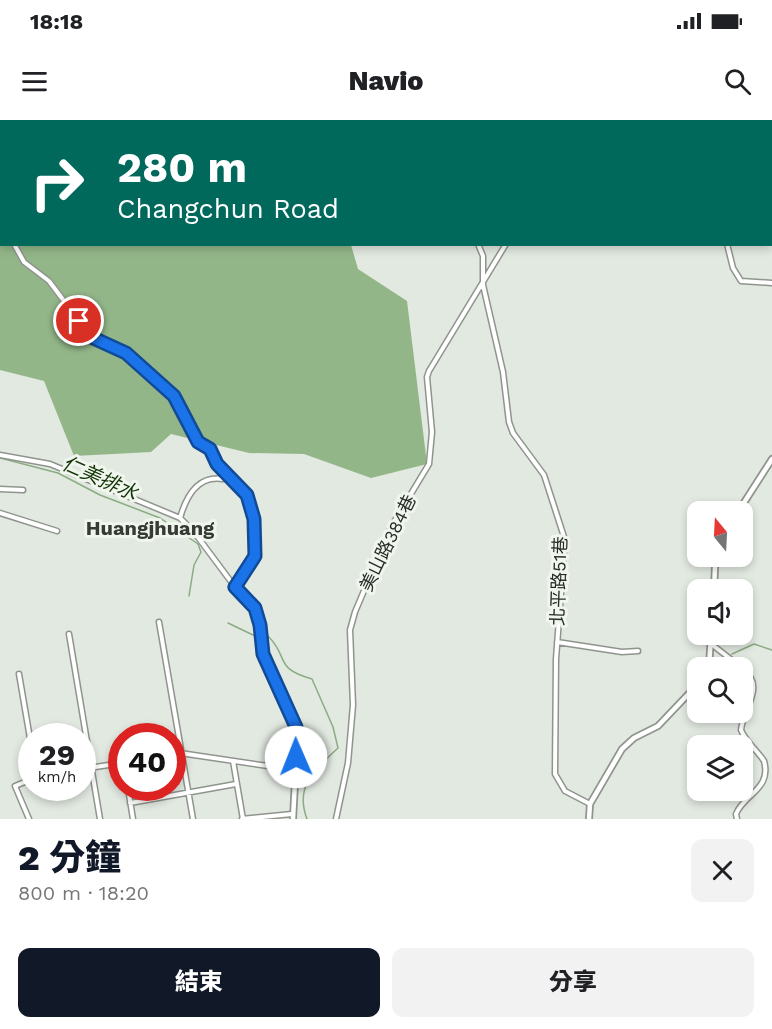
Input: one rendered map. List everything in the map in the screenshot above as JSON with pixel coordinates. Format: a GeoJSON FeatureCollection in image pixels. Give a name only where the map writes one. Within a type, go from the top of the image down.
{"type":"FeatureCollection","features":[{"type":"Feature","properties":{"kind":"street"},"geometry":{"type":"LineString","coordinates":[[15,246],[24,262],[49,281],[91,337],[126,353],[174,396],[198,442],[210,449],[217,464],[247,495],[252,505],[255,556],[235,587]]}},
{"type":"Feature","properties":{"kind":"street","name":"北平路51巷"},"geometry":{"type":"LineString","coordinates":[[479,246],[483,256],[483,285],[503,372],[509,422],[513,433],[544,475],[565,540],[557,642],[555,774],[565,791],[590,804]]}},
{"type":"Feature","properties":{"kind":"street"},"geometry":{"type":"LineString","coordinates":[[483,285],[505,246]]}},
{"type":"Feature","properties":{"kind":"street"},"geometry":{"type":"LineString","coordinates":[[728,246],[733,268],[741,281],[772,283]]}},
{"type":"Feature","properties":{"kind":"street","name":"美山路384巷"},"geometry":{"type":"LineString","coordinates":[[336,819],[348,763],[353,705],[350,630],[355,612],[391,527],[429,465],[432,432],[427,377],[429,371],[483,285]]}},
{"type":"Feature","properties":{"kind":"street"},"geometry":{"type":"LineString","coordinates":[[0,455],[50,464],[180,518],[194,532],[235,587],[255,608],[263,654],[296,727],[293,816],[243,819],[233,761]]}},
{"type":"Feature","properties":{"kind":"street"},"geometry":{"type":"LineString","coordinates":[[745,501],[772,459]]}},
{"type":"Feature","properties":{"kind":"street"},"geometry":{"type":"LineString","coordinates":[[180,518],[185,501],[199,483],[206,478],[223,479],[227,472]]}},
{"type":"Feature","properties":{"kind":"street"},"geometry":{"type":"LineString","coordinates":[[0,489],[23,490]]}},
{"type":"Feature","properties":{"kind":"street"},"geometry":{"type":"LineString","coordinates":[[0,513],[57,531]]}},
{"type":"Feature","properties":{"kind":"street"},"geometry":{"type":"LineString","coordinates":[[159,622],[175,723]]}},
{"type":"Feature","properties":{"kind":"street"},"geometry":{"type":"LineString","coordinates":[[69,634],[84,723]]}},
{"type":"Feature","properties":{"kind":"street"},"geometry":{"type":"LineString","coordinates":[[557,642],[622,652],[638,651]]}},
{"type":"Feature","properties":{"kind":"street"},"geometry":{"type":"LineString","coordinates":[[713,645],[728,657]]}},
{"type":"Feature","properties":{"kind":"street"},"geometry":{"type":"LineString","coordinates":[[19,674],[27,723]]}},
{"type":"Feature","properties":{"kind":"street"},"geometry":{"type":"LineString","coordinates":[[589,819],[590,804],[622,749],[634,738],[658,726],[687,696]]}},
{"type":"Feature","properties":{"kind":"street"},"geometry":{"type":"LineString","coordinates":[[737,819],[736,814],[740,805],[763,788],[767,778],[763,759],[741,730],[744,723]]}},
{"type":"Feature","properties":{"kind":"street"},"geometry":{"type":"LineString","coordinates":[[186,754],[295,771]]}},
{"type":"Feature","properties":{"kind":"street"},"geometry":{"type":"LineString","coordinates":[[186,782],[193,819]]}},
{"type":"Feature","properties":{"kind":"street"},"geometry":{"type":"LineString","coordinates":[[133,819],[130,802],[236,784]]}},
{"type":"Feature","properties":{"kind":"street"},"geometry":{"type":"LineString","coordinates":[[96,794],[100,819]]}},
{"type":"Feature","properties":{"kind":"street"},"geometry":{"type":"LineString","coordinates":[[21,801],[29,819]]}},
{"type":"Feature","properties":{"kind":"green space"},"geometry":{"type":"Polygon","coordinates":[[[0,246],[351,246],[358,269],[407,301],[427,464],[371,478],[304,454],[249,453],[171,434],[151,452],[74,456],[44,381],[0,370],[0,246]]]}},
{"type":"Feature","properties":{"kind":"waterway","name":"仁美排水"},"geometry":{"type":"LineString","coordinates":[[0,458],[58,473],[100,495],[160,518],[198,544],[201,552],[194,565],[189,596]]}},
{"type":"Feature","properties":{"kind":"waterway","name":"仁美排水"},"geometry":{"type":"LineString","coordinates":[[228,623],[253,635],[268,636],[292,671],[312,679],[333,727],[338,748],[315,771],[305,787],[303,797],[307,819]]}},
{"type":"Feature","properties":{"kind":"waterway"},"geometry":{"type":"LineString","coordinates":[[732,654],[754,644],[772,650]]}},
{"type":"Feature","properties":{"kind":"district","name":"Huangjhuang"},"geometry":{"type":"Point","coordinates":[150,528]}},
{"type":"Feature","properties":{"kind":"route"},"geometry":{"type":"LineString","coordinates":[[79,321],[91,337],[118,347],[174,396],[195,438],[210,449],[217,464],[247,495],[252,505],[255,556],[235,587],[255,608],[260,625],[263,654],[296,727],[296,757]]}}]}
